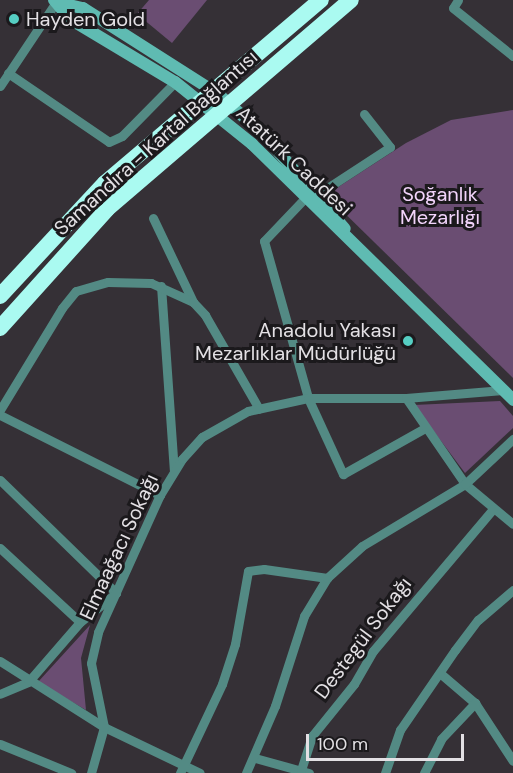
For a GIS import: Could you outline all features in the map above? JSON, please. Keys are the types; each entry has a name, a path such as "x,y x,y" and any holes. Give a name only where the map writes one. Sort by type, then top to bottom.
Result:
{"highway":[{"name":"Samandıra - Kartal Bağlantısı","path":"0,296 105,183 321,0"},
{"name":"Samandıra - Kartal Bağlantısı","path":"0,328 107,209 190,135 351,0"}],"street":[{"path":"0,86 55,1"},
{"name":"Atatürk Caddesi","path":"55,1 70,19 175,82 252,144 304,199 354,243 513,400"},
{"name":"Atatürk Caddesi","path":"55,1 83,8 218,94 263,134 318,194 354,243"},
{"path":"455,4 513,56"},
{"path":"8,73 109,142 122,135 175,82"},
{"path":"318,194 390,147 364,114"},
{"path":"304,199 264,241 308,398 343,474 425,428"},
{"path":"153,218 193,302 205,315 259,409"},
{"path":"160,495 0,413 44,332 76,291 108,282 161,286 193,302"},
{"path":"161,286 174,471"},
{"name":"Elmaağacı Sokağı","path":"92,773 104,727 91,663 98,632 160,495 174,471 202,437 259,409 308,398 406,398 504,390"},
{"path":"406,398 465,484 513,524"},
{"path":"246,773 255,759 304,616 327,578 362,546 465,484 513,439"},
{"path":"0,480 116,593 80,622 28,682 0,694"},
{"name":"Destegül Sokağı","path":"305,772 312,736 354,684 373,651 493,509"},
{"path":"0,548 80,622"},
{"path":"182,770 229,664 248,571 264,569 327,578"},
{"path":"386,773 400,730 478,620 513,590"},
{"path":"0,661 28,682 104,727 182,770 200,773"},
{"path":"441,674 475,703 513,761"},
{"path":"424,773 441,739 475,703"},
{"path":"0,744 71,773"},
{"path":"255,759 305,772"}],"green space":[{"path":"149,0 207,0 172,43 137,14"},
{"name":"Soğanlık Mezarlığı","path":"513,110 513,378 326,195 406,143 451,120"},
{"path":"500,401 513,416 513,428 465,473 414,405"},
{"path":"90,625 81,658 86,710 38,682"}],"place":[{"name":"Hayden Gold","path":"14,19"},
{"name":"Anadolu Yakası Mezarlıklar Müdürlüğü","path":"408,341"}]}
